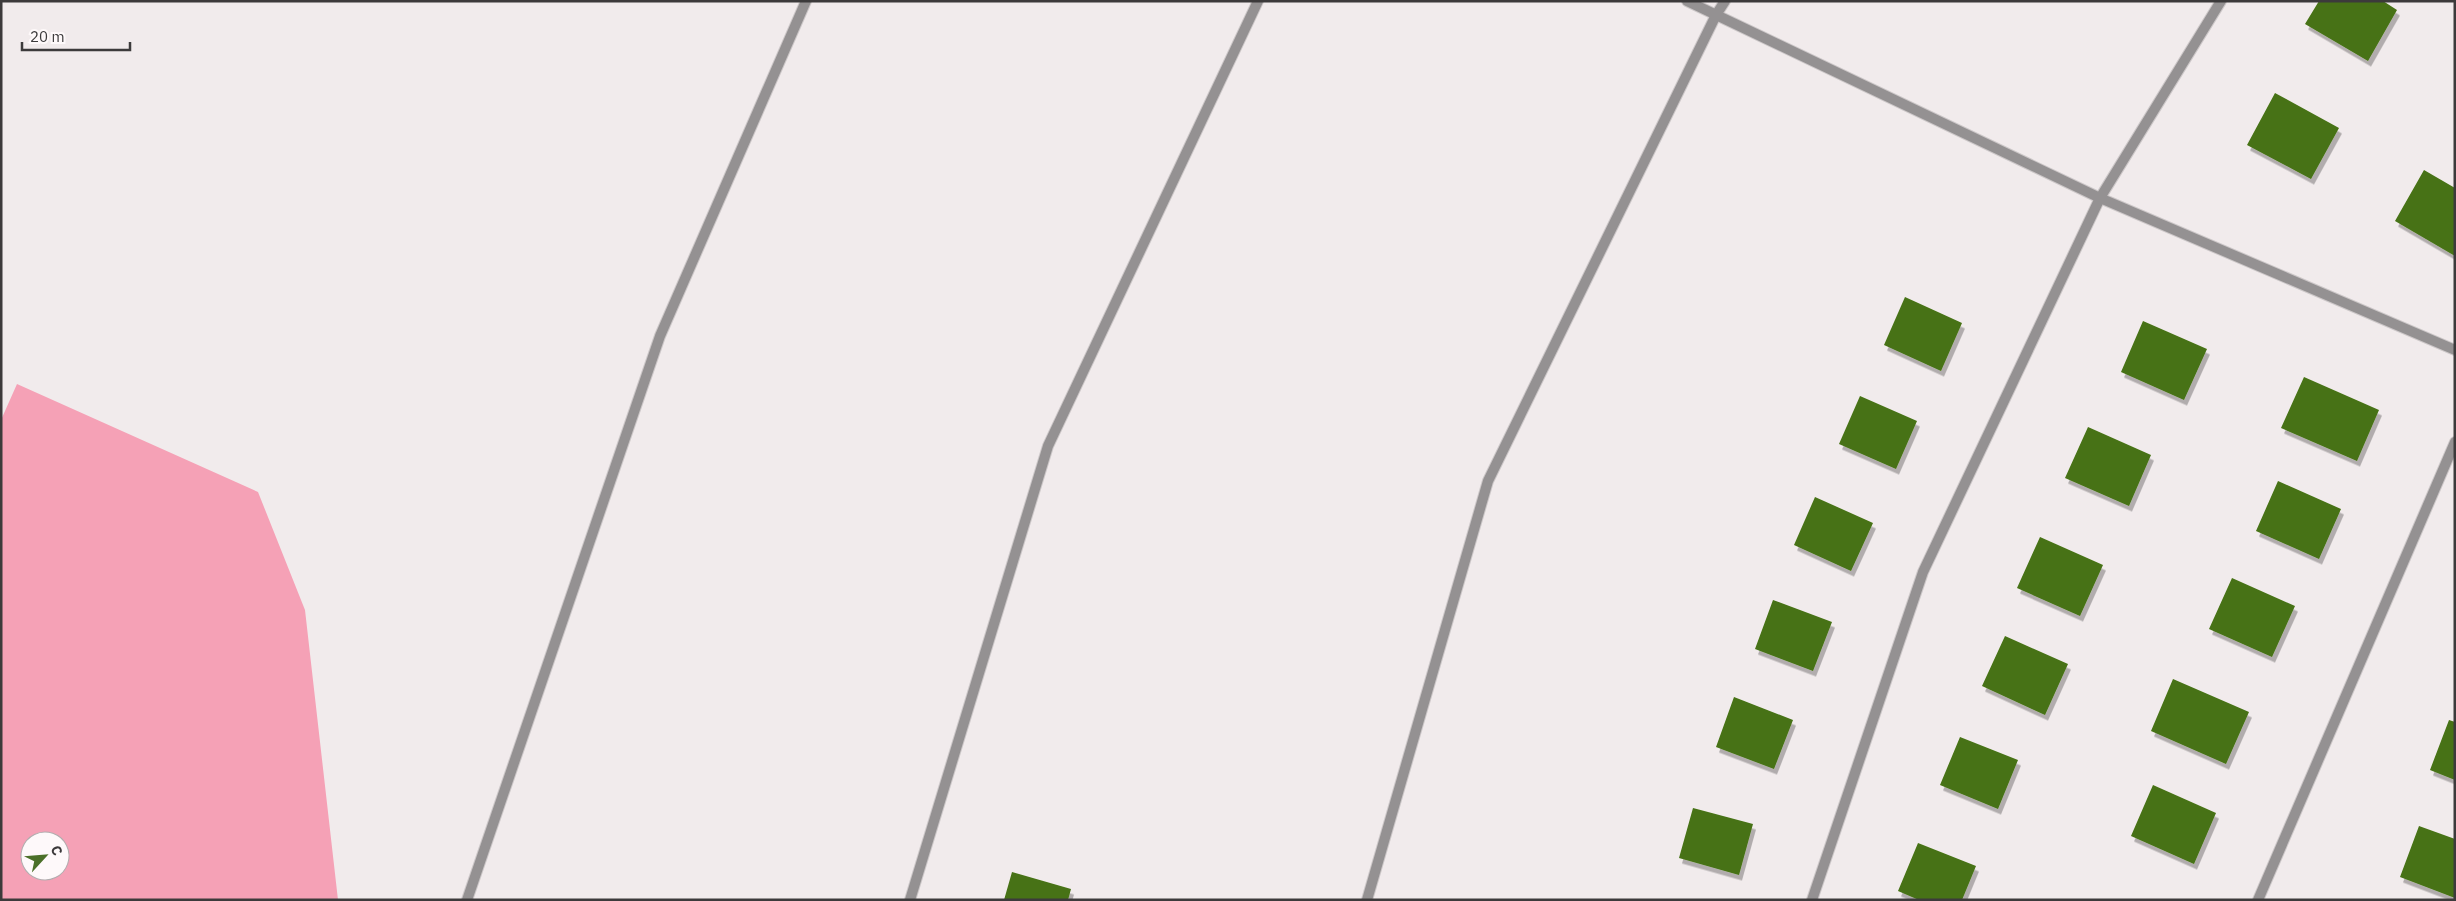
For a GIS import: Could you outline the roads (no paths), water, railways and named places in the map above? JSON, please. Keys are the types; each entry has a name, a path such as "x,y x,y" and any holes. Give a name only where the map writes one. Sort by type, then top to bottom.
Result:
{"street":[{"path":"467,900 660,336 806,1"},
{"path":"910,900 1048,446 1258,1"},
{"path":"1686,1 2100,198 2455,350"},
{"path":"1367,900 1488,481 1716,15 1725,1"},
{"path":"1812,900 1923,572 2100,198 2221,1"},
{"path":"2258,900 2455,442"}]}
